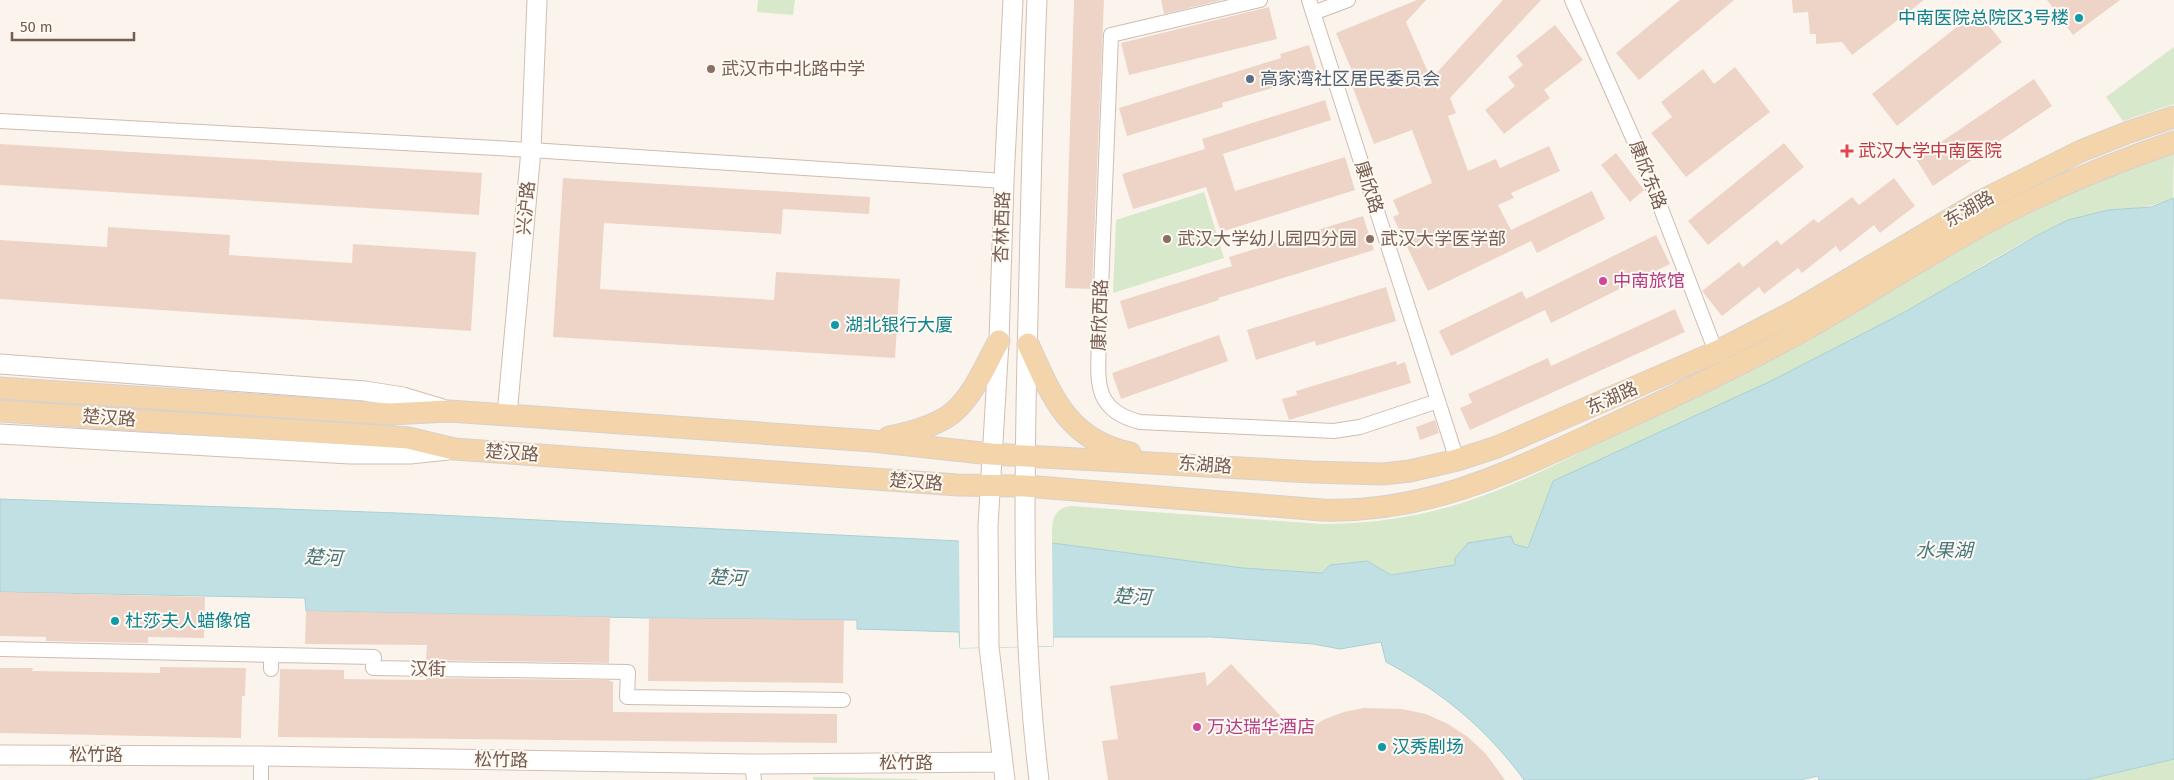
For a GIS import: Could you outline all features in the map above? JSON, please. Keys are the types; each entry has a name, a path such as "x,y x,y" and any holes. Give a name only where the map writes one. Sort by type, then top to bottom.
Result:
{"main road":[{"name":"兴沪路","path":"507,415 531,150 537,0"},
{"name":"杏林西路","path":"991,454 999,341 1004,181 1013,0"},
{"name":"杏林西路","path":"1025,456 1036,0"},
{"name":"东湖路","path":"1025,456 1312,472 1383,474 1410,471 1457,460 1536,432 1716,352 1797,310 1981,200 2081,151 2174,117"},
{"name":"东湖路","path":"1025,486 1346,510 1394,507 1456,492 1534,461 1732,368 1813,325 1982,225 2016,208 2120,161 2174,142"},
{"path":"872,441 917,431 949,416 972,390 999,341"},
{"path":"1028,344 1046,384 1060,408 1088,437 1099,444 1127,453 1177,463"},
{"path":"0,364 365,391 403,397 449,411"},
{"name":"楚汉路","path":"0,388 390,414 449,411 872,441 1025,456"},
{"name":"楚汉路","path":"0,411 408,438 454,449 958,485 1025,486"},
{"path":"0,434 350,454 410,454 454,449"},
{"path":"991,454 988,526 989,647 1003,771"},
{"path":"1025,456 1024,526 1027,647 1038,780"},
{"name":"松竹路","path":"0,755 261,756 753,772 1003,771"}],"street":[{"name":"康欣西路","path":"1260,0 1111,35 1098,369 1101,395 1113,411 1128,419 1140,422 1334,432 1360,427 1438,401"},
{"path":"1311,7 1348,0"},
{"name":"康欣东路","path":"1572,0 1640,154 1716,352"},
{"name":"康欣路","path":"1311,7 1457,460"},
{"path":"0,122 531,150 1004,181"},
{"name":"汉街","path":"0,649 271,662 374,657 374,668 628,672 627,697 843,700"},
{"path":"261,756 261,780"}],"green space":[{"path":"758,0 795,0 793,15 757,12"},
{"path":"2174,47 2174,104 2123,121 2106,97"},
{"path":"2174,150 2173,198 2147,206 2095,213 2068,221 2025,241 1903,313 1817,358 1730,401 1553,481 1528,549 1514,544 1455,565 1391,575 1367,561 1331,565 1322,573 1243,568 1052,543 1052,525 1056,515 1063,508 1070,506 1335,524 1405,517 1483,496 1531,476 1743,373 2014,219 2119,170"},
{"path":"1204,192 1224,258 1113,293 1116,220"},
{"path":"2174,759 2174,780 2086,780"},
{"path":"813,777 918,779 918,780 814,780"}],"water":[{"name":"水果湖","path":"2174,198 2174,759 2086,780 1819,780 1818,776 1800,780 1524,780 1495,744 1462,713 1426,686 1386,662 1381,642 1340,649 1313,644 1212,637 1053,637 1053,646 960,648 959,632 857,629 857,620 306,611 305,598 0,592 0,499 398,513 959,541 1052,543 1243,568 1322,573 1330,565 1367,561 1391,575 1455,565 1455,558 1468,543 1511,536 1514,544 1528,548 1553,481 1771,381 1903,313 2036,236 2068,220 2108,210 2151,207"}],"pier":[{"path":"959,539 1052,541 1053,646 960,648"}],"building":[{"path":"1074,0 1104,0 1092,289 1065,288"},
{"path":"1161,0 1222,0 1164,14"},
{"path":"1417,0 1426,0 1406,22 1431,79 1503,0 1541,0 1450,98 1456,113 1448,116 1468,171 1496,159 1500,168 1549,146 1560,171 1511,193 1514,198 1498,205 1511,230 1592,191 1605,219 1537,253 1531,241 1428,291 1393,217 1399,214 1393,200 1432,183 1412,130 1374,144 1350,80 1355,78 1336,33"},
{"path":"1680,0 1734,0 1639,80 1616,53"},
{"path":"1792,0 1924,0 1852,55 1842,42 1816,44 1816,34 1810,34 1808,12 1793,13"},
{"name":"中南医院总院区3号楼","path":"2047,0 2120,0 2073,35"},
{"path":"1269,7 1277,39 1129,75 1121,43"},
{"path":"1977,11 2002,42 1897,126 1872,94"},
{"path":"1555,25 1583,60 1544,90 1550,98 1504,134 1485,110 1515,86 1508,77 1523,65 1516,56"},
{"path":"1309,45 1318,74 1222,103 1223,107 1127,136 1119,108 1281,58 1280,54"},
{"path":"1735,67 1770,112 1686,177 1651,133 1672,117 1661,102 1703,69 1714,84"},
{"path":"2034,79 2052,106 1933,186 1916,159"},
{"path":"1325,100 1331,120 1223,154 1235,191 1345,157 1355,190 1221,232 1206,187 1133,209 1122,174 1205,149 1202,139"},
{"path":"1784,143 1804,167 1708,245 1688,221"},
{"path":"0,144 482,173 479,215 0,185"},
{"path":"1616,153 1644,190 1630,202 1601,165"},
{"path":"563,178 870,197 869,214 783,209 781,234 604,223 600,289 774,300 776,272 900,279 895,358 553,337"},
{"path":"1894,178 1915,206 1880,233 1874,225 1840,252 1836,246 1802,273 1798,268 1764,294 1759,287 1722,316 1702,291 1739,262 1743,267 1777,240 1781,245 1814,219 1818,223 1852,197 1859,205"},
{"path":"1363,216 1374,250 1218,298 1219,300 1128,329 1120,301 1232,266 1229,257"},
{"path":"108,227 230,235 229,255 352,263 353,244 476,252 471,331 0,299 0,240 107,247"},
{"path":"1656,235 1670,264 1551,323 1545,310 1451,356 1439,331 1522,291 1526,299"},
{"path":"1386,287 1396,321 1316,346 1315,341 1256,360 1247,330"},
{"path":"1675,309 1685,332 1470,430 1460,408 1472,403 1468,394 1548,358 1551,366"},
{"path":"1219,335 1228,361 1121,399 1112,373"},
{"path":"1396,361 1397,365 1405,362 1411,383 1289,420 1282,399 1297,395 1296,391"},
{"path":"1435,420 1439,433 1420,440 1416,427"},
{"path":"0,592 205,597 204,638 148,637 148,643 46,641 46,637 0,636"},
{"path":"306,611 610,617 609,663 426,660 427,645 305,644"},
{"path":"649,618 844,620 843,683 648,681"},
{"path":"1231,664 1299,735 1325,719 1363,708 1402,709 1426,714 1448,724 1468,737 1486,754 1505,780 1108,780 1102,741 1118,739 1110,686 1205,672 1207,686"},
{"path":"160,667 246,668 245,696 242,696 241,738 0,733 0,668 33,668 32,671 160,673"},
{"path":"280,669 344,670 344,679 608,680 613,682 613,712 837,714 837,743 278,737"}],"place":[{"name":"中南医院总院区3号楼","path":"2079,18"},
{"name":"武汉市中北路中学","path":"711,69"},
{"name":"高家湾社区居民委员会","path":"1250,79"},
{"name":"武汉大学中南医院","path":"1847,151"},
{"name":"武汉大学幼儿园四分园","path":"1167,239"},
{"name":"武汉大学医学部","path":"1370,239"},
{"name":"中南旅馆","path":"1603,281"},
{"name":"湖北银行大厦","path":"835,325"},
{"name":"杜莎夫人蜡像馆","path":"115,621"},
{"name":"万达瑞华酒店","path":"1197,727"},
{"name":"汉秀剧场","path":"1382,747"}],"water label":[{"name":"楚河","path":"323,557"},
{"name":"楚河","path":"727,577"},
{"name":"楚河","path":"1132,596"}]}
